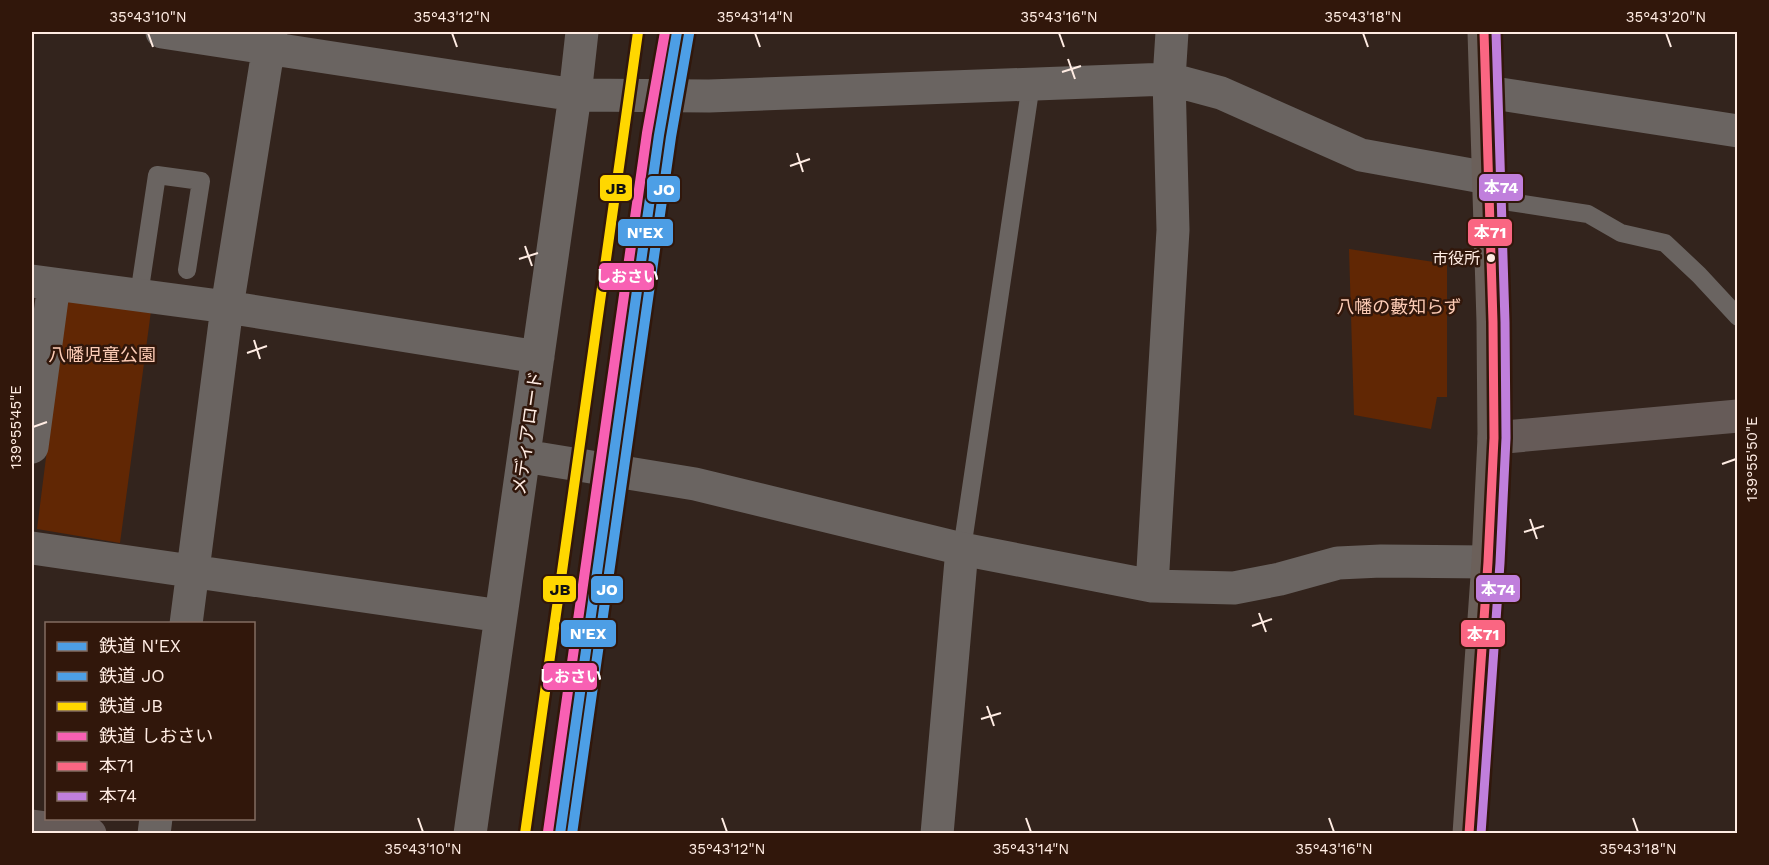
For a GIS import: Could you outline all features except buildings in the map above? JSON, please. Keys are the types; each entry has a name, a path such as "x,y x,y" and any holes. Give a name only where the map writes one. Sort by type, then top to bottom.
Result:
{"highway":[{"path":"1469,834 1488,562 1494,438 1484,32"}],"street":[{"path":"162,32 270,39 575,95 709,96 1169,79 1221,93 1361,155 1489,188"},
{"name":"メディアロード","path":"470,834 582,32"},
{"path":"1152,586 1173,230 1169,79 1172,32"},
{"path":"186,622 227,307 270,39"},
{"path":"1487,92 1737,131"},
{"path":"32,447 43,283 227,307 538,357"},
{"path":"1494,438 1737,414"},
{"path":"524,456 695,484 962,549 1152,586 1234,588 1280,579 1338,563 1488,562"},
{"path":"32,548 501,616"},
{"path":"937,834 962,549"},
{"path":"32,826 90,834"}],"lane":[{"path":"962,549 1031,84"},
{"path":"139,296 157,174 201,181 187,270"},
{"path":"1489,188 1588,214 1620,233 1665,243 1699,275 1737,317"}],"green space":[{"name":"八幡の藪知らず","path":"1349,249 1447,264 1447,397 1437,397 1431,429 1354,415"},
{"name":"八幡児童公園","path":"66,299 151,311 120,543 37,529"}],"rail line":[{"name":"JB","path":"525,834 638,32"},
{"name":"しおさい","path":"548,832 647,133 665,32"},
{"name":"N'EX","path":"560,834 659,135 677,32"},
{"name":"JO","path":"572,834 671,137 689,34"}],"transit line":[{"name":"本71","path":"1469,834 1488,562 1494,438 1493,322 1484,32"},
{"name":"本74","path":"1481,834 1500,563 1506,438 1505,322 1496,32"}],"place":[{"name":"市役所","path":"1491,258"}]}
